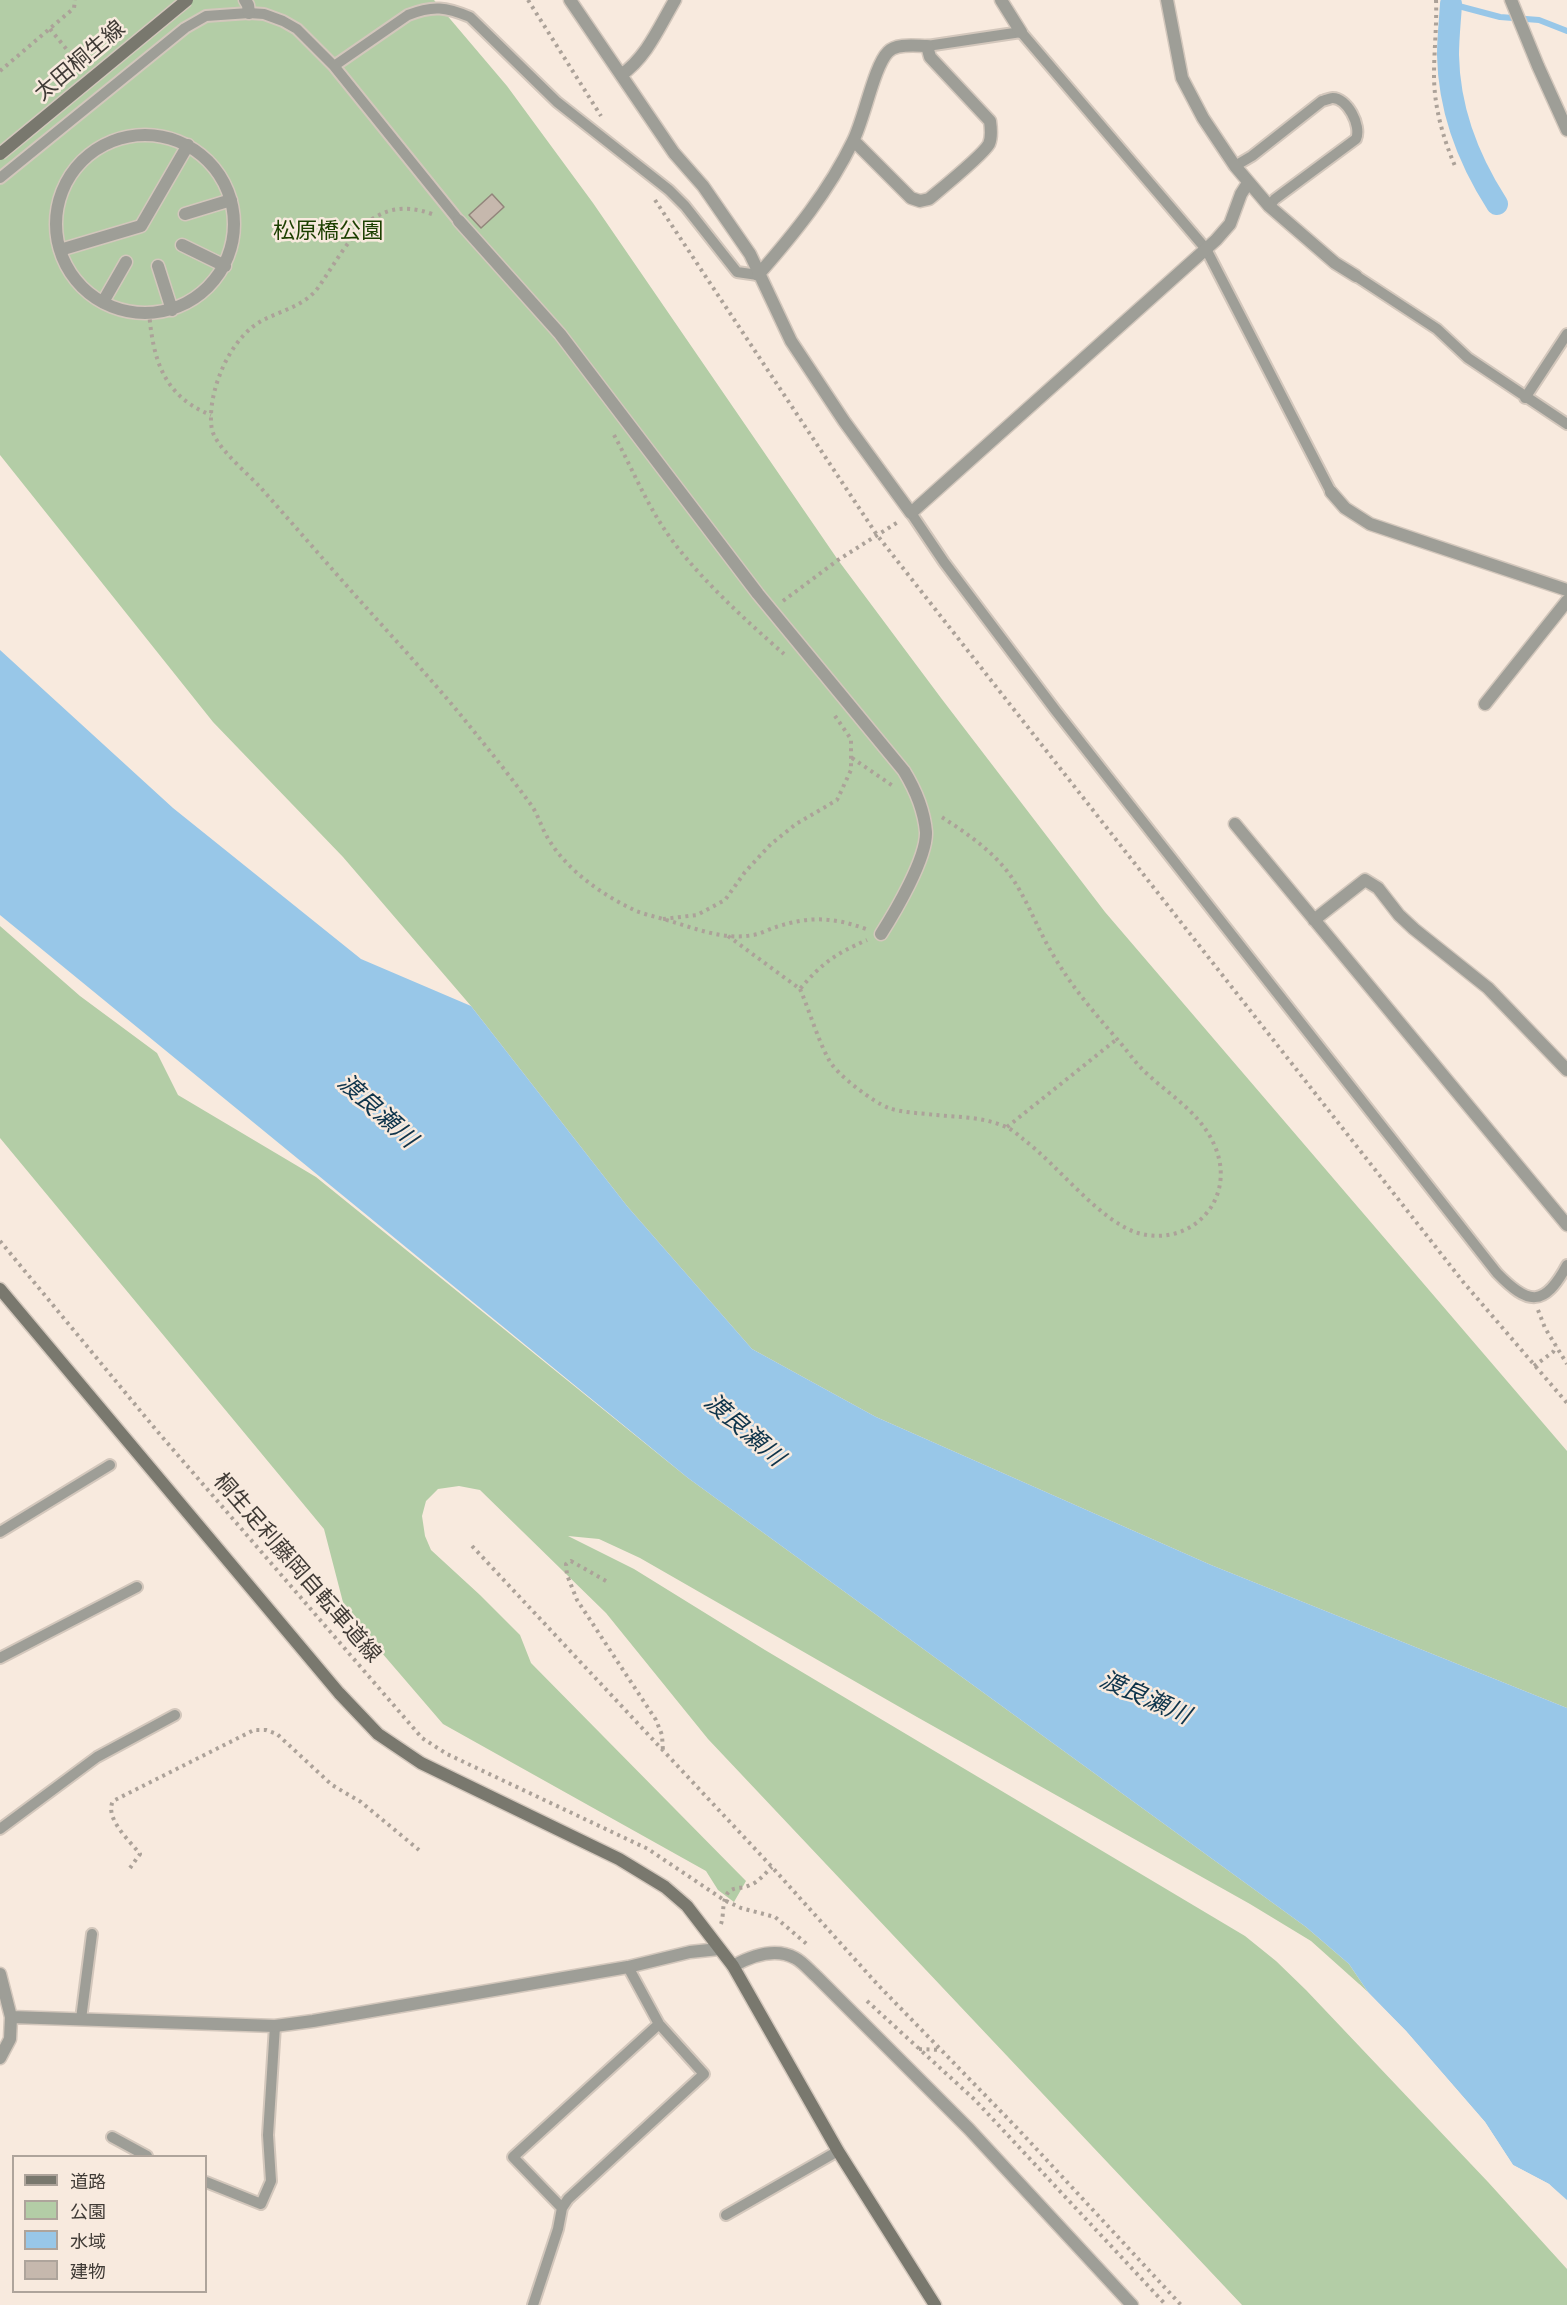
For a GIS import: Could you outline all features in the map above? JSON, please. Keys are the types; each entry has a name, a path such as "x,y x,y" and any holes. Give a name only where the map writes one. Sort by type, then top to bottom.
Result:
{"street":[{"name":"太田桐生線","path":"0,154 187,0"},
{"path":"244,0 248,5 249,13"},
{"path":"570,0 674,153 704,186 750,254 791,341 844,422 911,513 1206,249 1230,224 1241,194 1248,183"},
{"path":"621,75 634,65 645,51 675,0"},
{"path":"1001,0 1021,32"},
{"path":"1167,0 1182,78 1203,118 1235,166 1269,206 1335,263 1356,276"},
{"path":"1511,0 1567,130"},
{"path":"758,275 822,196 854,141 881,64 888,51 898,46 927,46 930,57 990,121 992,131 988,145 929,199 920,201 911,198 854,141"},
{"path":"136,135 163,136 188,145 207,159 222,178 231,200 234,220 232,241 225,266 210,285 192,299 172,310 149,312 125,310 103,302 84,288 70,271 60,250 56,224 60,198 71,175 88,155 111,142 136,135"},
{"path":"60,250 141,226 188,145"},
{"path":"185,214 231,200"},
{"path":"459,221 560,334 772,610 904,771 920,803 926,834 916,869 900,904 881,934"},
{"path":"182,245 225,266"},
{"path":"103,302 126,262"},
{"path":"158,266 172,310"},
{"path":"1331,492 1345,508 1370,524 1567,590"},
{"path":"1485,704 1567,601"},
{"path":"1235,824 1567,1225"},
{"path":"1314,920 1365,880 1378,888 1399,915 1488,988 1567,1070"},
{"path":"0,1289 361,1719 378,1734 421,1763 619,1859 665,1887 687,1906 733,1966 838,2151 935,2305"},
{"path":"11,2018 275,2026 628,1967 690,1952 719,1948"},
{"path":"733,1966 748,1958 779,1953 794,1957 817,1977 969,2129 1132,2305"},
{"path":"0,1974 11,2018 10,2039 0,2058"}],"lane":[{"path":"334,66 408,15 422,9 452,9 470,17 557,102 669,189 737,272 758,275"},
{"path":"0,178 185,28 206,16 264,14 297,29 334,66 459,221"},
{"path":"927,46 1021,32 1206,249 1331,492"},
{"path":"1235,166 1252,156 1322,101 1331,98 1345,104 1358,125 1359,132 1356,139 1275,199 1269,206"},
{"path":"1356,276 1437,329 1468,358 1567,424"},
{"path":"1525,398 1567,334"},
{"path":"911,513 944,562 1077,738 1497,1273 1522,1296 1533,1299 1552,1287 1567,1265"},
{"path":"0,1532 110,1465"},
{"path":"0,1658 137,1587"},
{"path":"0,1829 97,1757 174,1715"},
{"path":"81,2019 92,1934"},
{"path":"533,2305 558,2229 562,2208 568,2199 704,2074 659,2024 628,1967"},
{"path":"562,2208 513,2157 659,2024"},
{"path":"207,2182 261,2204 271,2181 268,2135 275,2026"},
{"path":"112,2137 144,2155"},
{"path":"726,2215 838,2151"}],"path":[{"path":"0,71 74,8 75,0"},
{"path":"528,0 603,119"},
{"path":"1436,0 1436,101 1448,150 1455,166"},
{"path":"654,198 877,535 1464,1283 1567,1404"},
{"path":"441,220 420,210 402,209 386,212 372,219 352,237 338,255 318,289 292,309 260,322 246,333 233,348 221,373 211,415 216,440 261,488 466,722 532,805 547,838 562,859 602,892 640,913 728,936 755,935 802,920 824,918 847,922 881,934"},
{"path":"149,312 152,346 164,376 176,393 198,410 211,415"},
{"path":"609,425 661,524 720,593 789,659"},
{"path":"772,610 838,560 911,513"},
{"path":"663,919 697,915 725,900 745,872 771,844 796,824 837,800 847,784 851,770 851,739 828,705"},
{"path":"728,936 800,989 830,1063 854,1086 889,1108 977,1118 1007,1127 1042,1153 1114,1222 1139,1233 1164,1236 1183,1232 1203,1219 1216,1200 1220,1162 1216,1149 1202,1123 1184,1104 1143,1070 1080,998 1051,952 1031,910 1010,874 974,837 851,758"},
{"path":"800,989 815,971 837,953 881,934"},
{"path":"1007,1127 1117,1039"},
{"name":"桐生足利藤岡自転車道線","path":"0,1241 157,1431 422,1738 447,1754 630,1840"},
{"path":"1533,1299 1545,1328 1567,1364"},
{"path":"1534,1366 1553,1352 1557,1346"},
{"path":"472,1546 772,1867 878,1985 1011,2121 1181,2305"},
{"path":"606,1581 571,1561 566,1564 578,1600 656,1720 662,1735 663,1751"},
{"path":"130,1868 140,1854 112,1817 110,1807 113,1801 254,1730 266,1730 277,1734 332,1785 361,1802 420,1850"},
{"path":"719,1928 724,1916 724,1900 728,1892 734,1888 754,1884 772,1867"},
{"path":"919,2049 942,2050"}],"green space":[{"name":"松原橋公園","path":"0,0 434,0 507,86 593,203 838,560 1105,912 1567,1451 1567,1708 1211,1565 876,1417 752,1349 627,1206 471,1006 343,857 213,722 0,455"},
{"path":"0,926 80,996 157,1053 178,1095 316,1177 688,1478 1306,1927 1349,1964 1368,1992 1311,1941 1250,1904 640,1558 599,1539 568,1536 634,1569 765,1650 1245,1936 1276,1961 1306,1990 1567,2269 1567,2305 1242,2305 708,1739 606,1613 480,1490 459,1486 438,1489 426,1501 422,1516 425,1536 431,1550 520,1635 531,1663 746,1881 734,1902 718,1890 706,1871 443,1724 345,1610 324,1529 0,1138"}],"water":[{"name":"渡良瀬川","path":"0,650 173,808 361,959 471,1006 627,1206 752,1349 876,1417 1211,1565 1567,1708 1567,2200 1549,2184 1513,2165 1485,2122 1406,2031 1368,1992 1349,1964 1306,1927 688,1478 0,915"}],"pier":[{"path":"1359,1984 1406,2031 1485,2122 1513,2165 1549,2184 1567,2203 1547,2186 1511,2167 1482,2123 1404,2033 1365,1994"}],"building":[{"path":"492,194 504,207 481,228 469,215"}],"waterway":[{"path":"1450,0 1451,4 1500,17 1539,20 1567,31"},
{"path":"1451,4 1448,55 1456,114 1469,152 1497,204"}]}
